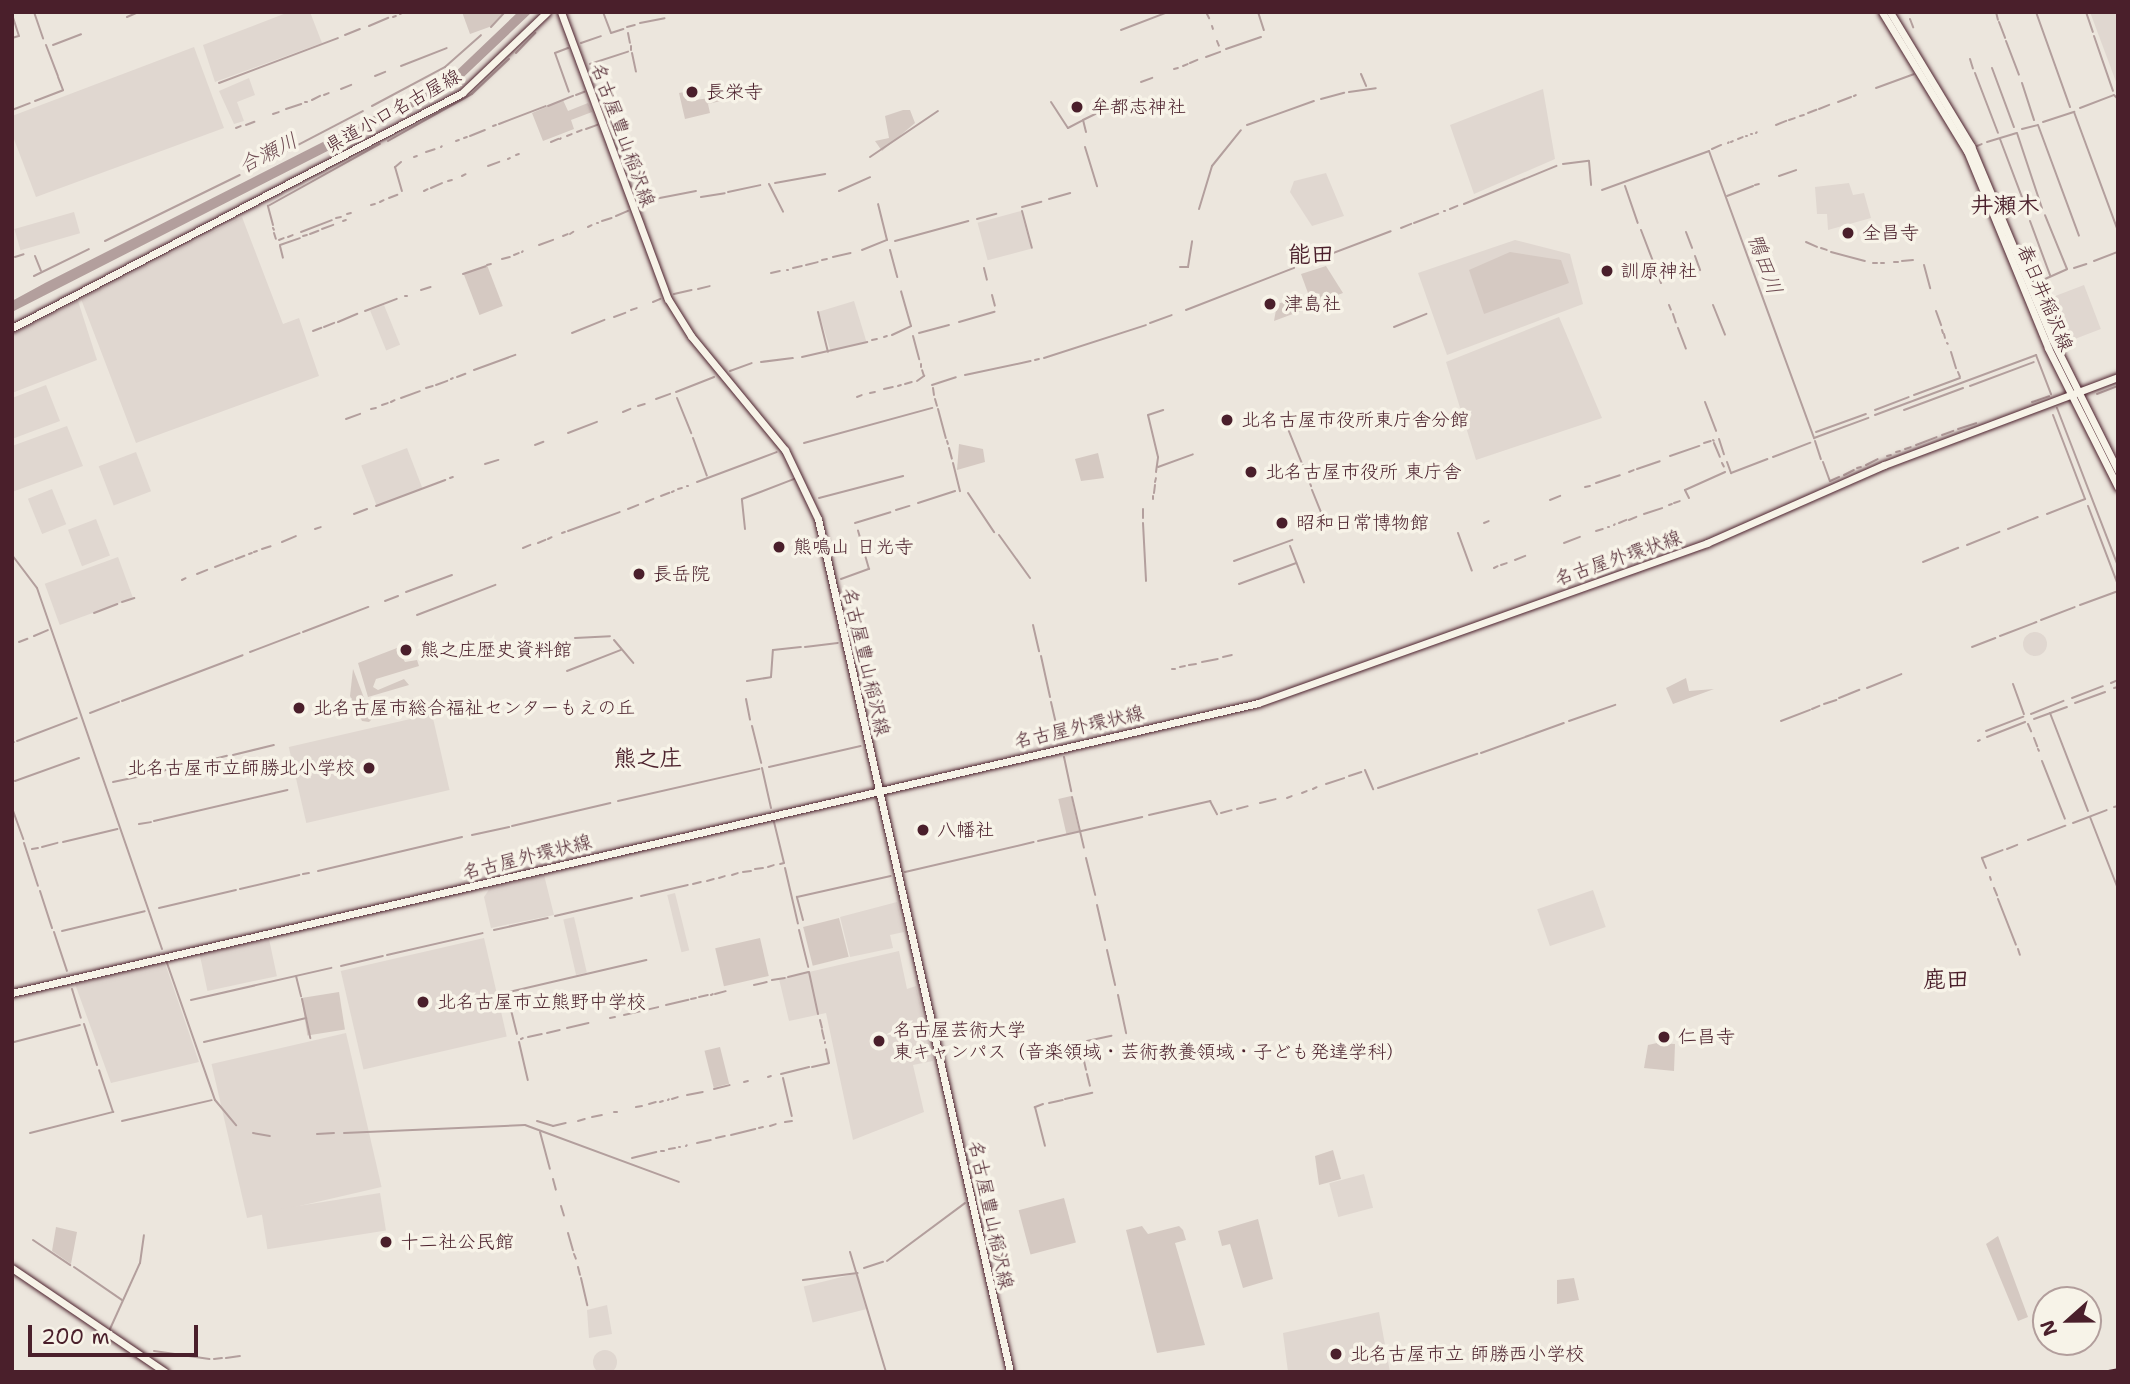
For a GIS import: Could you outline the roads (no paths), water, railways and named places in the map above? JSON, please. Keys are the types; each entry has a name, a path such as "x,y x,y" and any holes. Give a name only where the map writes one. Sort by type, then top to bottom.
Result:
{"main road":[{"name":"県道小口名古屋線","path":"12,328 462,93 547,12"},
{"name":"名古屋豊山稲沢線","path":"561,12 668,299 691,336 771,430 810,496 1010,1372"},
{"name":"春日井稲沢線","path":"1882,12 1967,150 2074,394 2118,487"},
{"name":"春日井稲沢線","path":"1890,12 1971,146 2074,394 2118,471"},
{"name":"名古屋外環状線","path":"12,993 1258,703 1707,543 1884,465 2118,377"},
{"path":"12,1268 165,1372"}],"waterway":[{"path":"34,12 43,38"},
{"path":"127,17 139,12"},
{"path":"491,27 505,12"},
{"path":"603,12 611,33 623,29"},
{"path":"1121,30 1168,12"},
{"path":"1206,12 1209,18"},
{"path":"1258,12 1264,30"},
{"path":"1996,12 1998,20"},
{"path":"2036,12 2070,107"},
{"path":"2086,12 2093,32"},
{"path":"12,38 19,36 13,17"},
{"path":"369,26 388,18"},
{"path":"640,23 665,18"},
{"path":"1910,19 1913,27"},
{"path":"1999,22 2005,38"},
{"path":"627,27 635,25"},
{"path":"345,35 360,29"},
{"path":"516,53 535,33"},
{"path":"628,33 630,43"},
{"path":"53,45 81,34"},
{"path":"372,106 445,67 481,35"},
{"path":"581,43 601,36"},
{"path":"2094,36 2113,91"},
{"path":"1226,49 1261,37"},
{"path":"219,83 338,38"},
{"path":"1217,41 1219,46"},
{"path":"2006,41 2019,75"},
{"path":"46,45 58,76"},
{"path":"401,66 447,48"},
{"path":"568,48 555,53 569,92"},
{"path":"590,64 628,52"},
{"path":"1206,57 1220,52"},
{"path":"632,53 636,72"},
{"path":"388,141 472,94 509,59"},
{"path":"1970,59 1973,69"},
{"path":"1190,63 1197,60"},
{"path":"1183,66 1188,64"},
{"path":"1174,69 1178,68"},
{"path":"1992,68 2014,127"},
{"path":"375,76 385,72"},
{"path":"1975,73 1998,133"},
{"path":"1361,74 1366,86"},
{"path":"1876,88 1914,74"},
{"path":"35,101 63,90 58,77"},
{"path":"1141,82 1152,78"},
{"path":"2022,83 2034,120"},
{"path":"341,89 351,85"},
{"path":"1349,92 1376,88"},
{"path":"576,95 584,92"},
{"path":"324,95 329,93"},
{"path":"1321,99 1344,93"},
{"path":"2080,108 2114,95 2118,99"},
{"path":"312,100 320,96"},
{"path":"548,106 573,96"},
{"path":"1086,132 1083,120 1130,97"},
{"path":"1838,102 1851,97"},
{"path":"1247,125 1314,101"},
{"path":"1051,102 1068,128 1083,120"},
{"path":"12,110 30,103"},
{"path":"286,109 301,104"},
{"path":"1819,109 1829,105"},
{"path":"499,124 546,106"},
{"path":"1808,113 1816,110"},
{"name":"合瀬川","path":"252,169 363,111"},
{"path":"870,157 938,111"},
{"path":"273,114 279,112"},
{"path":"2043,122 2074,112 2118,231"},
{"path":"1800,116 1804,115"},
{"path":"1789,120 1795,118"},
{"path":"1776,125 1786,121"},
{"path":"246,125 254,122"},
{"path":"586,129 597,125"},
{"path":"2022,129 2038,125 2079,236"},
{"path":"236,128 241,126"},
{"path":"470,136 485,130"},
{"path":"577,132 582,130"},
{"path":"1199,209 1212,166 1241,130"},
{"path":"1987,142 2017,133 2042,208"},
{"path":"567,136 572,134"},
{"path":"1738,139 1743,137"},
{"path":"551,142 558,139"},
{"path":"2000,139 2028,213"},
{"path":"273,225 268,206 380,144"},
{"path":"1977,146 1982,144"},
{"path":"1712,149 1721,145"},
{"path":"1085,147 1097,186"},
{"path":"426,152 435,149"},
{"name":"鴨田川","path":"1602,190 1709,151 1814,438 1868,418"},
{"path":"1563,164 1589,161 1591,185"},
{"path":"401,162 395,167 402,191"},
{"path":"488,166 499,162"},
{"path":"1464,204 1556,166"},
{"path":"1779,176 1796,170"},
{"path":"462,176 466,174"},
{"path":"775,183 825,174"},
{"name":"合瀬川","path":"105,241 240,175"},
{"path":"839,191 870,177"},
{"path":"448,181 452,180"},
{"path":"431,188 442,183"},
{"path":"769,184 783,212"},
{"path":"1755,185 1759,184"},
{"path":"728,192 760,185"},
{"path":"1625,186 1638,223"},
{"path":"1727,196 1753,186"},
{"path":"424,191 428,189"},
{"path":"639,202 696,191"},
{"path":"701,197 725,193"},
{"path":"1049,199 1070,193"},
{"path":"389,198 397,195"},
{"path":"380,202 384,200"},
{"path":"1022,207 1041,202"},
{"path":"371,205 375,204"},
{"path":"862,250 887,240 878,204"},
{"path":"1450,209 1457,206"},
{"path":"616,216 628,211"},
{"path":"1022,211 1032,248"},
{"path":"347,214 351,213"},
{"path":"977,219 996,214"},
{"path":"1414,223 1438,214"},
{"path":"2045,215 2067,269 2045,279"},
{"path":"336,218 341,217"},
{"path":"602,221 612,218"},
{"path":"301,232 332,220"},
{"path":"895,241 968,221"},
{"path":"2030,221 2050,275"},
{"path":"1401,228 1411,224"},
{"path":"322,229 333,225"},
{"path":"588,227 592,225"},
{"path":"1641,230 1653,262"},
{"path":"310,234 318,231"},
{"path":"1299,266 1391,231"},
{"path":"1686,232 1692,248"},
{"path":"274,233 276,239"},
{"path":"563,236 568,234"},
{"path":"288,237 293,235"},
{"path":"303,236 307,235"},
{"path":"279,240 284,238"},
{"path":"280,245 300,238"},
{"path":"539,245 553,240"},
{"path":"1180,267 1188,267 1192,241"},
{"path":"1806,242 1817,247"},
{"path":"280,246 283,258"},
{"path":"1821,248 1827,250"},
{"path":"34,276 89,249"},
{"path":"890,250 897,277"},
{"path":"1831,252 1865,261"},
{"path":"2094,261 2118,252"},
{"path":"514,255 519,253"},
{"path":"833,257 851,253"},
{"path":"15,257 24,254"},
{"path":"35,256 41,271"},
{"path":"1695,256 1700,270"},
{"path":"502,259 510,257"},
{"path":"822,260 827,259"},
{"path":"1902,261 1913,260"},
{"path":"806,265 818,262"},
{"path":"487,265 491,264"},
{"path":"2074,268 2086,264"},
{"path":"1924,265 1930,288"},
{"path":"463,274 486,266"},
{"path":"793,268 802,266"},
{"path":"984,268 987,280"},
{"path":"1186,310 1294,268"},
{"path":"1656,270 1661,283"},
{"path":"771,273 780,271"},
{"path":"2034,283 2039,281"},
{"path":"698,289 710,286"},
{"path":"421,290 431,287"},
{"path":"674,294 692,290"},
{"path":"892,335 911,326 901,291"},
{"path":"992,295 995,306"},
{"path":"365,311 397,299"},
{"path":"653,302 660,299"},
{"path":"1669,305 1671,310"},
{"path":"1713,305 1725,335"},
{"path":"631,310 637,308"},
{"path":"1936,311 1941,325"},
{"path":"818,312 828,352"},
{"path":"959,322 995,312"},
{"path":"614,317 625,313"},
{"path":"338,322 357,314"},
{"path":"1394,327 1427,314"},
{"path":"1673,314 1676,323"},
{"path":"1150,323 1172,315"},
{"path":"572,333 605,320"},
{"path":"324,327 334,323"},
{"path":"919,333 949,325"},
{"path":"1044,358 1146,325"},
{"path":"313,331 321,328"},
{"path":"1678,328 1686,349"},
{"path":"1944,334 1945,338"},
{"path":"913,336 919,359"},
{"path":"872,340 877,339"},
{"path":"802,357 867,342"},
{"path":"1951,352 1956,368"},
{"path":"474,370 515,355"},
{"name":"鴨田川","path":"1875,415 2036,355 2051,394"},
{"path":"761,362 793,358"},
{"path":"1035,360 1039,359"},
{"path":"965,375 1031,361"},
{"path":"1970,386 2034,362"},
{"path":"730,371 752,363"},
{"path":"917,381 924,376 922,370"},
{"path":"1958,372 1960,377"},
{"path":"457,377 465,374"},
{"path":"676,392 714,377"},
{"path":"932,385 956,377"},
{"path":"1914,395 1960,378"},
{"path":"436,385 447,381"},
{"path":"905,384 912,382"},
{"path":"426,388 433,386"},
{"path":"2097,394 2118,386"},
{"path":"884,389 893,387"},
{"path":"933,388 934,395"},
{"path":"1904,410 1963,388"},
{"path":"401,398 420,391"},
{"path":"870,393 875,392"},
{"path":"656,399 670,394"},
{"path":"857,397 862,395"},
{"path":"2032,402 2049,396"},
{"path":"1875,410 1909,397"},
{"path":"677,398 691,433"},
{"path":"935,399 937,406"},
{"path":"391,402 395,400"},
{"path":"1705,402 1716,431"},
{"path":"382,405 388,403"},
{"path":"638,406 645,404"},
{"path":"371,409 376,408"},
{"path":"804,443 932,408"},
{"name":"鴨田川","path":"2057,408 2118,566"},
{"path":"623,412 630,409"},
{"path":"938,409 946,438"},
{"path":"1156,472 1158,457 1148,415 1163,410"},
{"path":"346,419 360,414"},
{"path":"1816,432 1866,414"},
{"path":"2053,415 2085,499"},
{"path":"568,433 597,422"},
{"path":"1958,429 1976,423"},
{"path":"1286,424 1311,486"},
{"path":"1942,435 1953,431"},
{"path":"1916,445 1937,437"},
{"path":"693,438 707,476"},
{"path":"1719,439 1724,454"},
{"path":"1704,443 1711,441"},
{"path":"1815,441 1821,459"},
{"path":"535,445 543,442"},
{"path":"1714,443 1720,457"},
{"path":"1773,457 1810,443"},
{"path":"1670,456 1699,446"},
{"path":"1905,449 1911,447"},
{"path":"949,448 952,459"},
{"path":"1896,452 1900,451"},
{"path":"697,482 777,452"},
{"path":"1158,467 1193,454"},
{"path":"1887,456 1891,455"},
{"path":"1727,462 1731,473 1767,459"},
{"path":"1866,465 1878,459"},
{"path":"485,464 498,460"},
{"path":"1637,469 1660,461"},
{"path":"1823,462 1830,481 1839,477"},
{"path":"953,463 960,491"},
{"path":"1722,463 1724,467"},
{"path":"1857,468 1861,467"},
{"path":"1629,472 1634,470"},
{"path":"1844,475 1854,470"},
{"path":"1689,498 1685,490 1725,472"},
{"path":"1596,483 1620,475"},
{"path":"819,498 903,476"},
{"path":"1155,482 1156,478"},
{"path":"745,529 742,499 794,479"},
{"path":"376,506 445,480"},
{"path":"1154,493 1155,485"},
{"path":"1585,487 1590,486"},
{"path":"678,489 682,488"},
{"path":"1312,490 1326,525"},
{"path":"918,503 955,491"},
{"path":"661,496 669,493"},
{"path":"968,493 994,532"},
{"path":"1550,500 1560,496"},
{"path":"646,502 653,499"},
{"path":"2047,514 2085,499"},
{"path":"1674,503 1680,501"},
{"path":"628,509 638,505"},
{"path":"896,510 909,506"},
{"path":"2088,506 2118,585"},
{"path":"1644,514 1662,508"},
{"path":"354,514 367,509"},
{"path":"1143,509 1143,518"},
{"path":"568,531 620,512"},
{"path":"855,523 890,512"},
{"path":"1629,520 1636,517"},
{"path":"2008,529 2038,517"},
{"path":"1619,523 1626,520"},
{"path":"1484,523 1489,521"},
{"path":"1143,523 1146,581"},
{"path":"315,529 321,527"},
{"path":"1596,531 1603,529"},
{"path":"841,579 869,569 858,531"},
{"path":"1967,545 1999,532"},
{"path":"1458,533 1472,571"},
{"path":"999,535 1030,578"},
{"path":"282,542 296,536"},
{"path":"548,539 552,537"},
{"path":"1564,543 1580,537"},
{"path":"538,543 545,540"},
{"path":"1234,561 1292,540"},
{"path":"523,548 530,545"},
{"path":"262,549 271,546"},
{"path":"1290,546 1304,582"},
{"path":"1923,562 1958,548"},
{"path":"12,555 37,588 162,949"},
{"path":"236,559 244,556"},
{"path":"1515,560 1525,556"},
{"path":"215,567 233,560"},
{"path":"1239,584 1296,563"},
{"path":"1501,565 1507,563"},
{"path":"1494,568 1498,566"},
{"path":"197,574 207,570"},
{"path":"406,592 452,575"},
{"path":"182,580 186,578"},
{"path":"417,615 495,585"},
{"path":"2080,605 2118,591"},
{"path":"385,601 398,596"},
{"path":"122,602 134,598"},
{"path":"94,613 117,604"},
{"path":"303,632 368,607"},
{"path":"2041,620 2075,607"},
{"path":"2000,636 2036,622"},
{"path":"1033,625 1039,651"},
{"path":"34,636 48,630"},
{"path":"250,652 300,633"},
{"path":"575,638 610,636"},
{"path":"1972,647 1995,638"},
{"path":"19,642 27,639"},
{"path":"614,640 633,663"},
{"path":"805,647 838,643"},
{"path":"747,681 771,677 773,650 801,647"},
{"path":"567,671 621,650"},
{"path":"122,701 243,655"},
{"path":"1223,657 1232,655"},
{"path":"1041,656 1050,697"},
{"path":"1202,662 1218,659"},
{"path":"1189,665 1196,664"},
{"path":"1180,667 1185,666"},
{"path":"1867,688 1901,674"},
{"path":"2111,683 2118,680"},
{"path":"2013,684 2024,714"},
{"path":"2072,698 2103,686"},
{"path":"2114,688 2118,687"},
{"path":"1839,698 1859,690"},
{"path":"2075,703 2105,692"},
{"path":"746,699 750,720"},
{"path":"1824,704 1836,700"},
{"path":"2031,714 2064,701"},
{"path":"90,713 119,702"},
{"path":"1051,702 1060,741"},
{"path":"1569,721 1615,705"},
{"path":"1812,709 1819,706"},
{"path":"2034,719 2067,707"},
{"path":"1781,721 1810,710"},
{"path":"2050,713 2088,811"},
{"path":"1986,731 2023,717"},
{"path":"17,741 77,718"},
{"path":"1987,737 2025,722"},
{"path":"1481,753 1564,723"},
{"path":"2028,724 2031,731"},
{"path":"752,726 761,763"},
{"path":"2034,738 2037,746"},
{"path":"233,755 274,745"},
{"path":"769,767 861,746"},
{"path":"1378,788 1477,754"},
{"path":"190,765 227,756"},
{"path":"1064,757 1071,791"},
{"path":"15,781 79,758"},
{"path":"2042,761 2065,819"},
{"path":"171,769 182,767"},
{"path":"762,768 771,808"},
{"path":"618,801 759,769"},
{"path":"162,771 166,770"},
{"path":"1365,770 1373,789"},
{"path":"1349,776 1361,772"},
{"path":"150,774 154,773"},
{"path":"113,782 146,775"},
{"path":"1326,784 1344,778"},
{"path":"1313,789 1317,787"},
{"path":"154,821 287,790"},
{"path":"1302,793 1307,791"},
{"path":"1287,798 1292,796"},
{"path":"1072,797 1084,848"},
{"path":"1260,803 1276,799"},
{"path":"1149,815 1210,801 1217,814"},
{"path":"512,826 610,803"},
{"path":"1237,809 1248,806"},
{"path":"2114,807 2118,806"},
{"path":"12,808 23,839"},
{"path":"1221,813 1232,810"},
{"path":"2073,823 2107,810"},
{"path":"1038,841 1142,817"},
{"path":"2090,817 2118,889"},
{"path":"139,824 151,822"},
{"path":"774,822 784,863 780,864"},
{"path":"2028,840 2065,826"},
{"path":"472,835 509,827"},
{"path":"63,842 117,829"},
{"path":"318,871 462,837"},
{"path":"905,872 1034,842"},
{"path":"24,843 38,886"},
{"path":"42,847 57,843"},
{"path":"2007,849 2017,845"},
{"path":"32,849 38,848"},
{"path":"1986,868 1982,858 2003,850"},
{"path":"1086,858 1095,895"},
{"path":"768,867 774,865"},
{"path":"755,869 763,868"},
{"path":"785,868 798,924"},
{"path":"743,872 751,871"},
{"path":"303,874 309,873"},
{"path":"732,875 738,873"},
{"path":"240,889 299,875"},
{"path":"719,878 725,876"},
{"path":"803,920 797,897 891,876"},
{"path":"707,881 714,879"},
{"path":"693,884 701,882"},
{"path":"641,896 688,885"},
{"path":"1994,888 1997,895"},
{"path":"159,908 236,890"},
{"path":"40,891 52,928"},
{"path":"555,916 632,898"},
{"path":"1998,899 2016,945"},
{"path":"1097,905 1105,940"},
{"path":"62,931 145,911"},
{"path":"494,930 548,918"},
{"path":"799,930 808,967"},
{"path":"54,932 67,971"},
{"path":"387,955 483,933"},
{"path":"2018,949 2020,955"},
{"path":"1107,950 1115,985"},
{"path":"341,966 383,956"},
{"path":"509,992 646,960"},
{"path":"167,963 215,1100 236,1125"},
{"path":"191,1000 331,968"},
{"path":"788,977 808,972"},
{"path":"809,972 818,1014"},
{"path":"296,976 301,996"},
{"path":"772,980 785,978"},
{"path":"754,985 767,982"},
{"path":"72,989 81,1018"},
{"path":"715,994 726,991"},
{"path":"699,997 708,995"},
{"path":"1118,995 1126,1033"},
{"path":"508,998 517,1034"},
{"path":"691,999 696,998"},
{"path":"302,999 310,1038"},
{"path":"666,1005 688,1000"},
{"path":"624,1015 658,1007"},
{"path":"610,1018 615,1017"},
{"path":"204,1042 306,1018"},
{"path":"820,1020 822,1028"},
{"path":"567,1028 588,1023"},
{"path":"84,1024 97,1065"},
{"path":"14,1042 80,1025"},
{"path":"547,1033 560,1030"},
{"path":"822,1030 824,1039"},
{"path":"528,1037 542,1034"},
{"path":"1087,1041 1111,1036"},
{"path":"519,1042 528,1080"},
{"path":"812,1067 829,1063 826,1049"},
{"path":"1081,1050 1083,1058"},
{"path":"1084,1061 1086,1070"},
{"path":"781,1074 809,1067"},
{"path":"30,1133 113,1112 99,1070"},
{"path":"1087,1074 1090,1086"},
{"path":"783,1078 792,1116"},
{"path":"744,1082 748,1081"},
{"path":"714,1089 730,1085"},
{"path":"687,1095 703,1092"},
{"path":"1065,1099 1092,1093"},
{"path":"672,1099 678,1097"},
{"path":"122,1121 212,1100"},
{"path":"1049,1103 1063,1100"},
{"path":"649,1104 656,1102"},
{"path":"1043,1104 1035,1107 1045,1146"},
{"path":"636,1107 642,1106"},
{"path":"592,1117 602,1115"},
{"path":"578,1121 585,1119"},
{"path":"537,1121 553,1126 566,1123"},
{"path":"785,1122 792,1121"},
{"path":"770,1126 776,1124"},
{"path":"344,1133 525,1125 679,1182"},
{"path":"759,1128 763,1127"},
{"path":"731,1135 755,1129"},
{"path":"540,1132 550,1169"},
{"path":"253,1133 270,1136"},
{"path":"317,1134 334,1133"},
{"path":"716,1138 725,1136"},
{"path":"697,1143 711,1140"},
{"path":"669,1149 675,1148"},
{"path":"632,1158 656,1152"},
{"path":"553,1179 556,1190"},
{"path":"978,1193 984,1189"},
{"path":"887,1261 965,1203"},
{"path":"561,1206 564,1216"},
{"path":"568,1233 573,1250"},
{"path":"110,1329 140,1263 144,1235"},
{"path":"33,1240 70,1265"},
{"path":"850,1252 886,1372"},
{"path":"574,1254 576,1259"},
{"path":"864,1268 883,1262"},
{"path":"74,1267 122,1300"},
{"path":"578,1267 580,1275"},
{"path":"803,1280 858,1273"},
{"path":"581,1278 587,1305"},
{"path":"154,1351 209,1359"},
{"path":"226,1358 240,1356"},
{"path":"214,1359 222,1358"}],"railway":[{"path":"2103,1372 2118,1369"}],"place":[{"name":"長栄寺","path":"692,92"},
{"name":"牟都志神社","path":"1077,107"},
{"name":"全昌寺","path":"1848,233"},
{"name":"訓原神社","path":"1607,271"},
{"name":"津島社","path":"1270,304"},
{"name":"北名古屋市役所東庁舎分館","path":"1227,420"},
{"name":"北名古屋市役所 東庁舎","path":"1251,472"},
{"name":"昭和日常博物館","path":"1282,523"},
{"name":"熊鳴山 日光寺","path":"779,547"},
{"name":"長岳院","path":"639,574"},
{"name":"熊之庄歴史資料館","path":"406,650"},
{"name":"北名古屋市総合福祉センターもえの丘","path":"299,708"},
{"name":"北名古屋市立師勝北小学校","path":"369,768"},
{"name":"八幡社","path":"923,830"},
{"name":"北名古屋市立熊野中学校","path":"423,1002"},
{"name":"仁昌寺","path":"1664,1037"},
{"name":"名古屋芸術大学 東キャンパス（音楽領域・芸術教養領域・子ども発達学科）","path":"879,1041"},
{"name":"十二社公民館","path":"386,1242"},
{"name":"北名古屋市立 師勝西小学校","path":"1336,1354"}],"district":[{"name":"井瀬木","path":"2005,205"},
{"name":"能田","path":"1311,254"},
{"name":"熊之庄","path":"648,758"},
{"name":"鹿田","path":"1946,979"}]}
